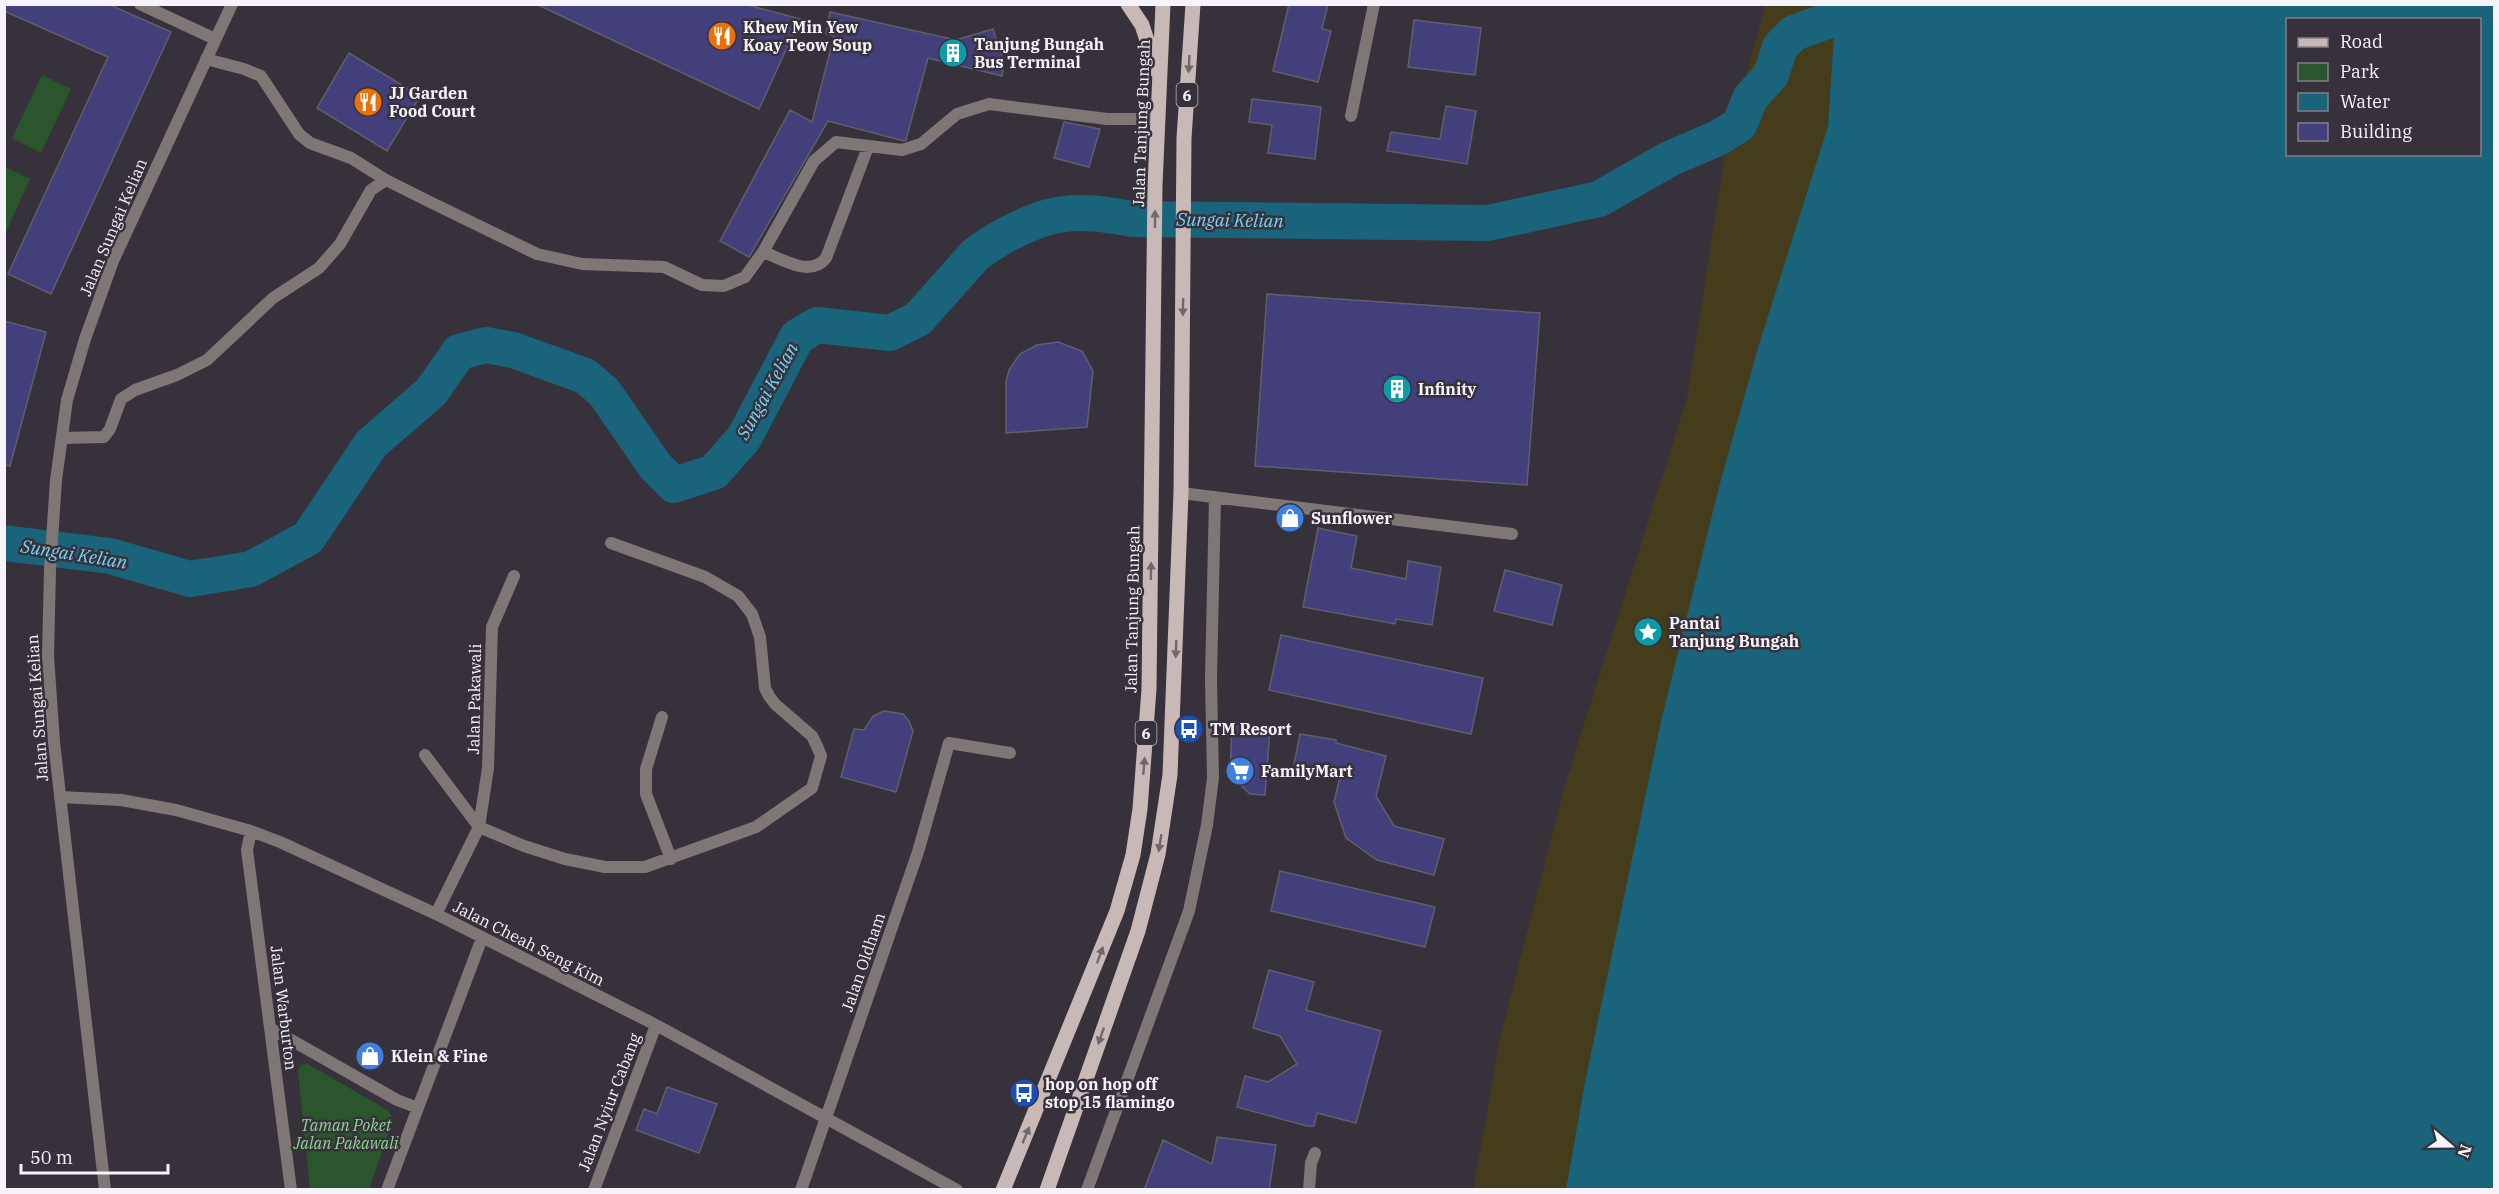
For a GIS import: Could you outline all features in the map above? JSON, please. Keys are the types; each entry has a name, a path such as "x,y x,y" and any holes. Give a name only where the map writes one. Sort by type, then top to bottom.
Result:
{"main road":[{"path":"1128,4 1142,25 1160,79"},
{"name":"Jalan Tanjung Bungah","path":"1003,1190 1095,968 1117,911 1133,855 1143,774 1149,689 1155,185 1163,4"},
{"name":"6","path":"1047,1190 1138,931 1158,854 1170,776 1181,493 1184,138 1191,5"}],"street":[{"path":"140,4 215,39"},
{"name":"Jalan Sungai Kelian","path":"105,1190 60,797 48,656 52,524 67,400 85,339 113,261 232,4"},
{"path":"1351,116 1374,4"},
{"path":"206,59 261,76 299,134 310,143 351,158 386,180 537,254 582,264 664,267 702,285 724,286 745,277 762,252 813,161 836,142 902,150 921,144 957,114 989,104 1107,119 1157,119"},
{"path":"762,252 808,269 820,266 826,258 868,147"},
{"path":"63,438 104,437 110,429 121,399 135,390 177,375 207,360 273,297 319,268 345,237 370,190 386,180"},
{"path":"1181,493 1512,534"},
{"path":"1088,1190 1190,911 1207,825 1213,778 1215,497"},
{"path":"425,755 479,827 524,846 565,859 605,867 645,867 756,827 812,788 821,756 812,736 775,704 765,688 760,637 752,614 738,596 705,577 611,543"},
{"name":"Jalan Pakawali","path":"436,914 479,827 489,768 492,627 514,576"},
{"path":"662,717 646,769 646,794 671,859"},
{"name":"Jalan Oldham","path":"801,1190 918,852 949,743 1010,753"},
{"name":"Jalan Cheah Seng Kim","path":"60,797 121,800 176,810 251,831 436,914 656,1025 957,1190"},
{"name":"Jalan Warburton","path":"251,831 247,850 291,1190"},
{"path":"387,1190 482,938"},
{"name":"Jalan Nyiur Cabang","path":"594,1190 656,1025"},
{"path":"270,1028 397,1100 418,1108"},
{"path":"1309,1190 1311,1163 1315,1153"}],"green space":[{"path":"42,75 71,89 41,153 12,138"},
{"path":"5,167 30,179 5,234"},
{"name":"Taman Poket Jalan Pakawali","path":"308,1064 389,1111 392,1118 391,1126 369,1189 310,1189 298,1072 301,1065"}],"sand":[{"name":"Pantai Tanjung Bungah","path":"1766,5 1831,5 1835,18 1828,126 1794,240 1585,1082 1566,1189 1473,1190 1501,1034 1566,781 1687,398 1727,141"}],"water":[{"path":"1831,5 2494,5 2494,1189 1566,1189 1585,1082 1662,717 1720,483 1758,348 1828,126 1835,18"}],"building":[{"path":"4,4 108,4 171,32 51,294 8,274 108,57 4,11"},
{"path":"536,4 744,4 800,19 759,109"},
{"path":"1289,4 1328,4 1322,29 1331,31 1318,82 1273,71"},
{"path":"830,12 956,40 993,29 1004,62 1002,76 928,58 904,141 828,121 749,257 720,241 790,110 812,122 834,36 826,34"},
{"path":"1414,20 1481,28 1475,75 1408,67"},
{"name":"JJ Garden Food Court","path":"349,53 420,96 387,151 317,108"},
{"path":"1252,99 1321,107 1315,159 1268,153 1272,125 1249,122"},
{"path":"1446,106 1476,111 1467,164 1387,151 1391,132 1440,139"},
{"path":"1064,122 1100,129 1089,167 1054,158"},
{"name":"Infinity","path":"1267,294 1540,313 1527,485 1255,466"},
{"path":"4,321 46,332 10,466 4,465"},
{"path":"1058,342 1082,351 1093,371 1087,427 1006,433 1006,381 1009,370 1020,354 1037,345"},
{"path":"1318,528 1357,536 1351,568 1406,579 1408,561 1441,567 1432,625 1396,619 1395,624 1303,607"},
{"path":"1505,570 1562,585 1552,625 1494,611"},
{"path":"1281,635 1483,678 1471,734 1269,690"},
{"path":"884,711 903,714 913,731 896,792 841,777 854,729 864,730 873,716"},
{"path":"1232,726 1270,729 1265,795 1250,794 1230,775"},
{"path":"1300,734 1336,740 1336,743 1386,756 1376,796 1394,826 1444,839 1434,875 1377,860 1346,838 1334,802 1341,773 1294,764"},
{"path":"1280,871 1435,907 1425,947 1271,911"},
{"path":"1269,970 1314,982 1306,1010 1381,1031 1356,1123 1317,1113 1314,1126 1307,1126 1237,1107 1245,1076 1268,1082 1297,1064 1280,1036 1253,1028"},
{"path":"667,1087 717,1104 699,1153 636,1130 644,1109 657,1114"},
{"path":"1217,1137 1276,1145 1269,1190 1144,1190 1163,1140 1212,1164"}],"waterway":[{"name":"Sungai Kelian","path":"4,543 110,556 190,579 251,569 308,538 371,444 431,392 459,352 486,345 513,350 585,376 604,392 655,466 674,485 714,472 744,438 797,337 817,325 890,333 918,319 975,255 1005,235 1041,219 1081,213 1133,219 1488,223 1599,199 1669,159 1718,138 1739,125 1751,97 1771,75 1780,47 1794,33 1835,18"}],"place":[{"name":"Khew Min Yew Koay Teow Soup","path":"722,36"},
{"name":"Tanjung Bungah Bus Terminal","path":"953,53"},
{"name":"JJ Garden Food Court","path":"368,102"},
{"name":"Infinity","path":"1397,389"},
{"name":"Sunflower","path":"1290,518"},
{"name":"Pantai Tanjung Bungah","path":"1648,632"},
{"name":"TM Resort","path":"1189,729"},
{"name":"FamilyMart","path":"1240,771"},
{"name":"Klein & Fine","path":"370,1056"},
{"name":"hop on hop off stop 15 flamingo","path":"1024,1093"}]}
